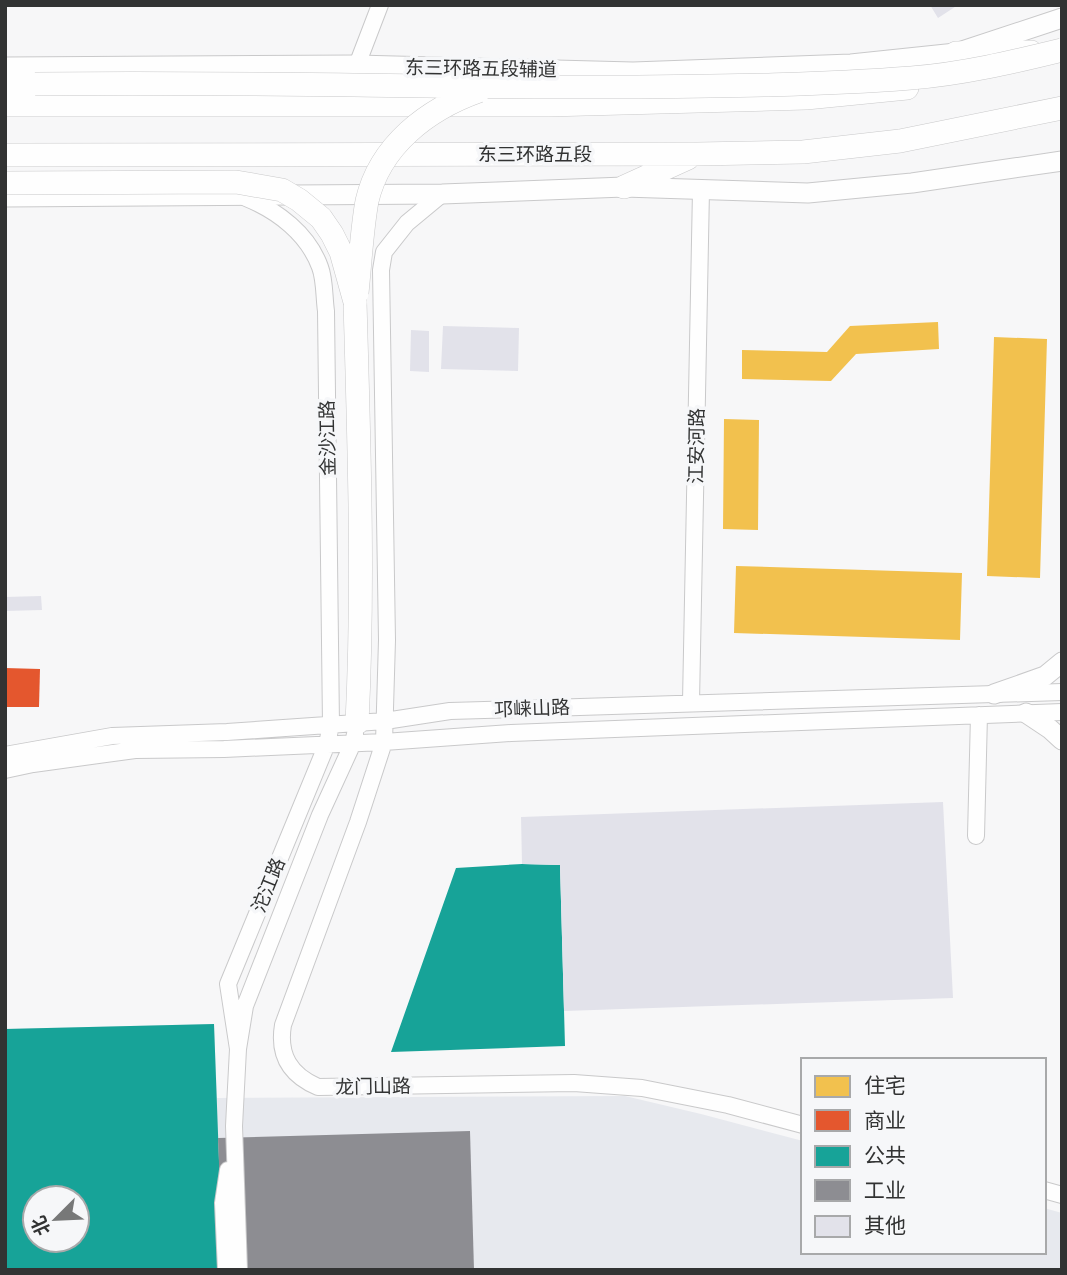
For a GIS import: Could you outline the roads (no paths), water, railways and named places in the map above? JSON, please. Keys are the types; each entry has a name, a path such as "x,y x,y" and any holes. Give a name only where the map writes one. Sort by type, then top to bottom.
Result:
{"highway":[{"path":"956,52 1062,51"},
{"path":"5,84 138,82 488,88 745,86 914,78 1062,51"},
{"path":"5,105 548,105 806,98 944,84 1022,71 1062,61"},
{"path":"355,733 361,642 362,542 355,302 368,201 378,170 397,141 422,121 462,97 488,88"},
{"name":"东三环路五段","path":"5,155 803,152 900,141 1062,108"},
{"path":"624,187 697,154"},
{"path":"5,183 236,182 282,190 320,218 332,234 341,252 355,302"}],"main road":[{"path":"956,52 1062,18"},
{"name":"东三环路五段辅道","path":"5,67 357,65 633,72 851,64 956,52"},
{"name":"东三环路五段","path":"5,197 442,194 624,187 808,193 912,183 1056,163"},
{"path":"994,694 1045,677 1062,662"},
{"path":"1026,713 1062,740"}],"street":[{"path":"357,65 380,5"},
{"name":"江安河路","path":"691,702 701,190"},
{"name":"金沙江路","path":"236,194 263,205 280,216 305,239 321,269 326,311 331,724"},
{"path":"384,742 387,640 381,270 384,252 407,223 442,194"},
{"name":"邛崃山路","path":"5,770 135,750 327,744 385,721 450,711 1062,692"},
{"name":"邛崃山路","path":"5,755 112,736 227,732 331,724 384,742 511,733 1062,712"},
{"path":"976,836 979,715"},
{"name":"沱江路","path":"238,1049 229,984 327,744 331,724"},
{"path":"239,1270 234,1126 238,1049 246,1006 355,733"},
{"name":"龙门山路","path":"384,742 358,822 283,1024 280,1041 284,1055 302,1080 318,1087 574,1083 642,1088 728,1105 801,1124"},
{"path":"226,1270 223,1203 234,1126"}]}
